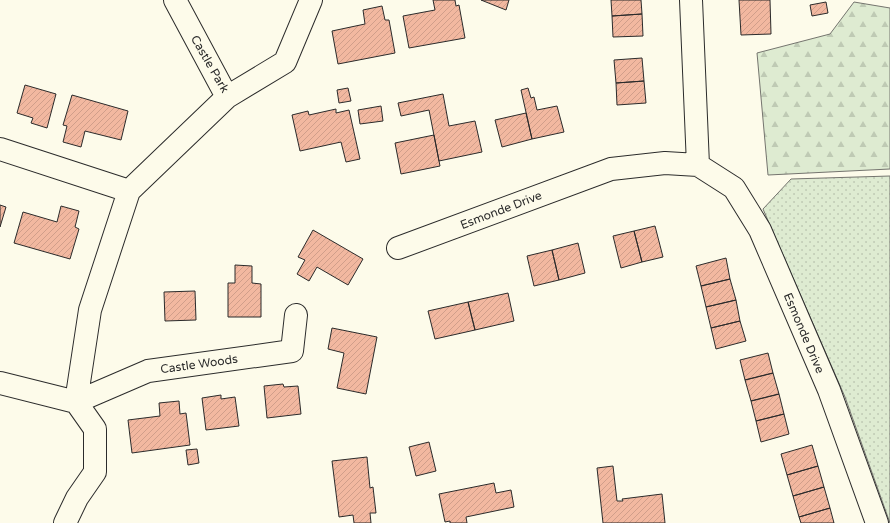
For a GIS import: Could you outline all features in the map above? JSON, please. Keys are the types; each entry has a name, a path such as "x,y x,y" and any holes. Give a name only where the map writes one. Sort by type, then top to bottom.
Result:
{"street":[{"name":"Castle Park","path":"174,0 227,96 285,62 311,0"},
{"path":"691,0 698,165"},
{"path":"76,402 90,310 129,191 227,96"},
{"path":"0,149 129,191"},
{"name":"Esmonde Drive","path":"398,248 611,169 665,163 698,165 734,188 760,230 829,390 877,523"},
{"name":"Castle Woods","path":"76,402 148,371 292,351 296,315"},
{"path":"0,383 76,402 95,429 94,472 77,498 65,523"}],"green space":[{"path":"854,2 890,8 890,169 768,175 757,53 830,34"},
{"path":"890,176 890,523 845,397 763,209 791,179"}],"building":[{"path":"433,0 455,0 456,6 459,5 465,38 409,48 403,16 435,10"},
{"path":"481,0 509,0 506,10"},
{"path":"611,0 641,0 642,14 612,16"},
{"path":"739,0 770,0 771,34 741,35"},
{"path":"826,2 828,13 812,16 810,5"},
{"path":"382,6 385,20 389,20 395,53 338,64 332,31 365,24 363,10"},
{"path":"642,14 643,36 613,37 612,16"},
{"path":"642,58 644,81 616,83 614,60"},
{"path":"644,81 646,103 617,105 616,83"},
{"path":"25,85 56,94 47,128 31,123 33,118 17,113"},
{"path":"348,88 351,101 339,103 337,90"},
{"path":"528,88 531,98 534,97 537,110 557,106 564,132 532,139 521,90"},
{"path":"443,94 449,126 475,121 482,152 439,161 429,110 401,116 398,103"},
{"path":"72,95 128,111 121,140 85,131 81,147 63,142 67,126 63,125"},
{"path":"381,106 383,121 360,124 358,110"},
{"path":"336,109 336,113 349,110 360,159 346,162 341,142 300,151 292,115 308,111 309,115"},
{"path":"526,113 532,139 502,147 495,120"},
{"path":"434,135 440,166 401,174 395,143"},
{"path":"0,205 6,207 0,227"},
{"path":"61,206 79,211 75,227 79,229 70,259 14,243 23,212 57,222"},
{"path":"655,226 663,257 642,262 634,231"},
{"path":"313,230 363,259 348,285 317,267 309,281 297,274 305,260 298,257"},
{"path":"634,231 642,262 621,268 613,236"},
{"path":"578,243 585,273 559,280 552,250"},
{"path":"552,250 559,280 534,286 527,256"},
{"path":"726,258 730,279 701,286 696,266"},
{"path":"235,265 252,266 252,283 261,284 261,317 228,317 228,283 235,283"},
{"path":"730,279 736,300 706,307 701,286"},
{"path":"195,291 196,320 165,321 164,292"},
{"path":"508,293 514,321 475,330 468,302"},
{"path":"736,300 740,321 711,328 706,307"},
{"path":"468,302 475,330 435,339 428,311"},
{"path":"740,321 746,341 716,349 711,328"},
{"path":"332,328 377,337 366,394 337,388 344,353 328,349"},
{"path":"768,353 773,373 745,380 740,360"},
{"path":"773,373 779,394 751,401 745,380"},
{"path":"283,384 284,387 298,386 301,414 267,418 264,386"},
{"path":"779,394 784,414 756,421 751,401"},
{"path":"221,395 221,399 235,397 239,426 206,430 202,398"},
{"path":"179,401 180,414 186,413 190,445 132,453 128,420 160,416 159,403"},
{"path":"784,414 789,434 761,442 756,421"},
{"path":"429,442 436,471 416,476 409,447"},
{"path":"812,445 818,466 787,475 781,454"},
{"path":"197,449 199,463 188,465 186,450"},
{"path":"367,457 370,488 373,487 376,513 370,513 371,523 354,523 353,515 339,517 332,461"},
{"path":"613,466 617,501 623,501 622,499 662,494 665,523 603,523 597,468"},
{"path":"818,466 824,487 793,496 787,475"},
{"path":"494,483 496,493 511,490 514,507 466,517 467,523 450,523 450,521 445,522 439,494"},
{"path":"824,487 830,508 799,517 793,496"},
{"path":"830,508 834,523 801,523 799,517"}]}
